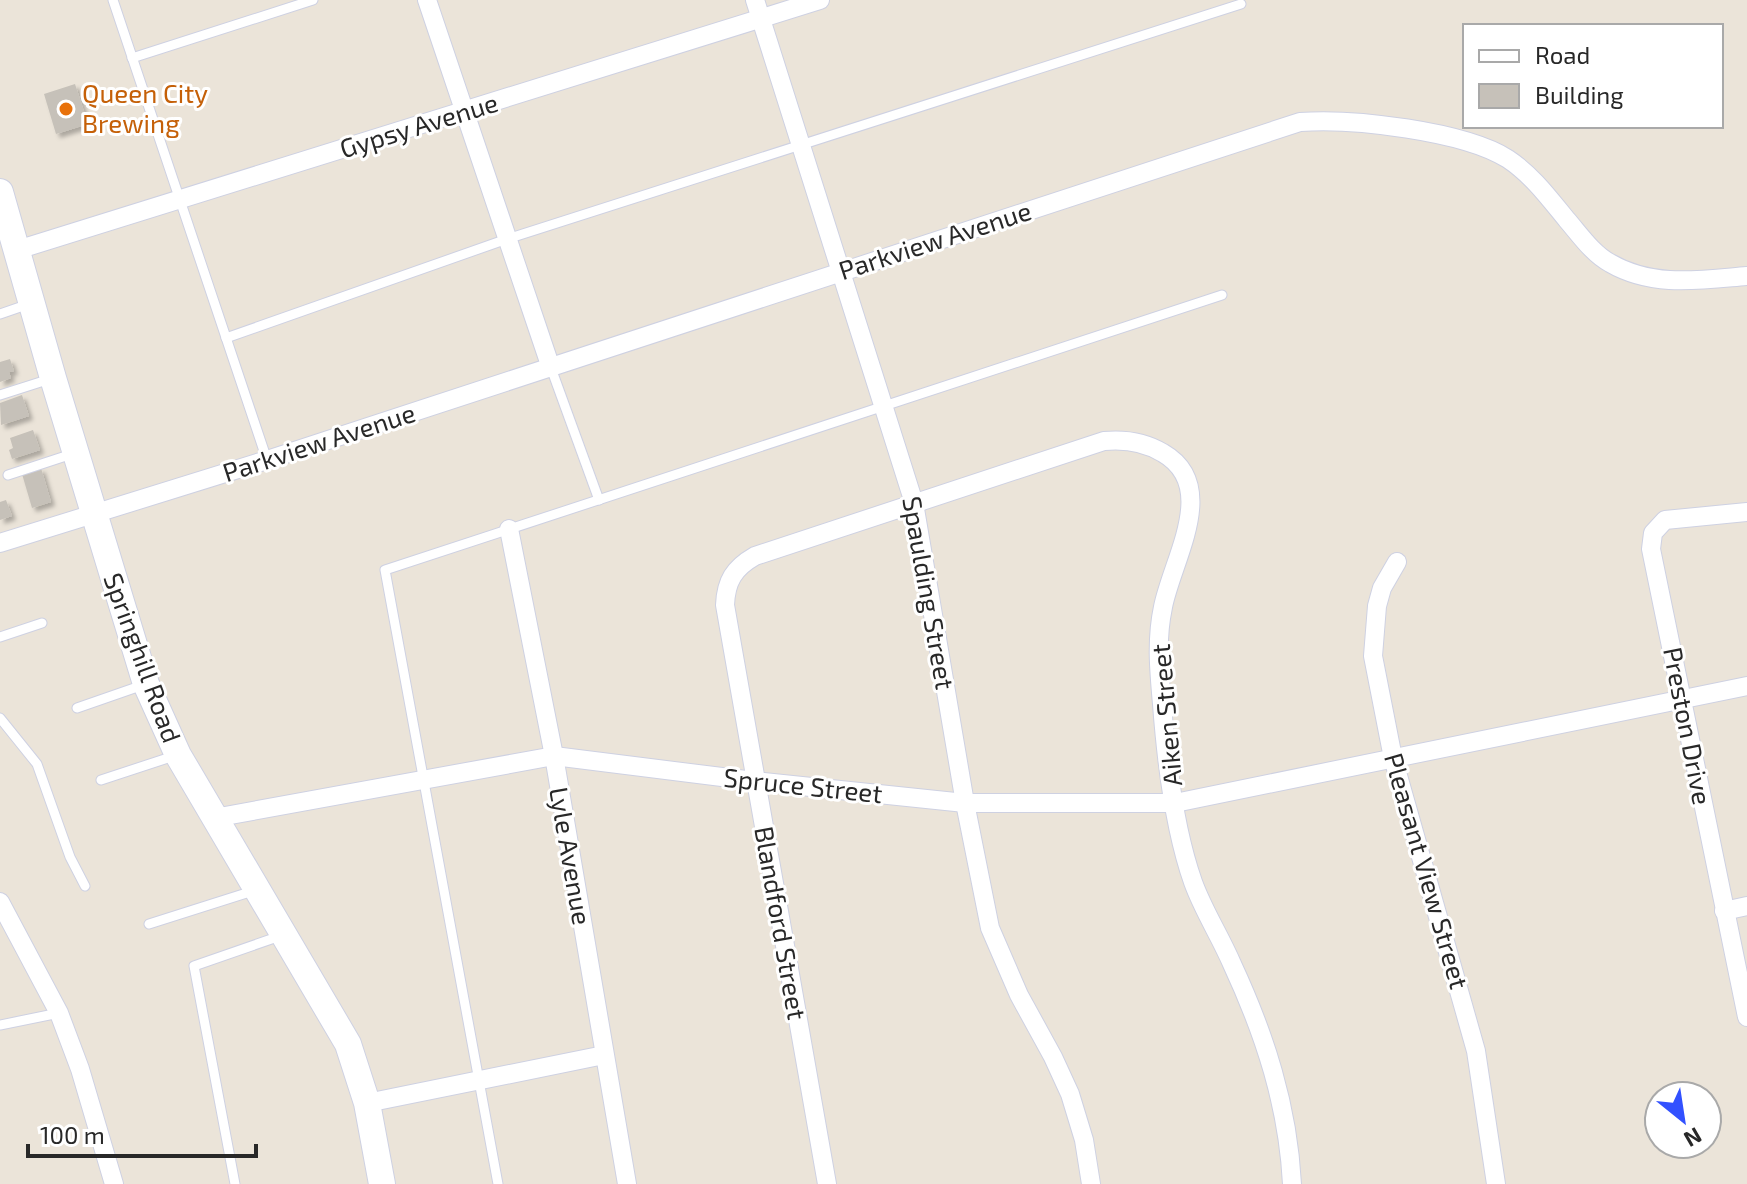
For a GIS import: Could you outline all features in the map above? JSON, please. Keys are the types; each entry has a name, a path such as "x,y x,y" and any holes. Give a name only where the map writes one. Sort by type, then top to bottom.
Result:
{"street":[{"path":"427,0 551,368"},
{"name":"Spaulding Street","path":"755,0 914,503 965,803 993,937 1070,1094 1084,1140 1091,1184"},
{"name":"Gypsy Avenue","path":"10,242 180,200 820,0"},
{"name":"Parkview Avenue","path":"0,543 267,460 1300,122 1318,121 1455,137 1485,148 1528,174 1601,257 1623,269 1664,281 1747,276"},
{"name":"Springhill Road","path":"0,192 10,242 32,303 146,684 178,755 348,1044 367,1103 382,1184"},
{"name":"Aiken Street","path":"914,503 1104,441 1130,441 1161,452 1177,465 1189,485 1191,511 1165,597 1158,654 1163,719 1175,803 1193,884 1243,987 1270,1059 1285,1119 1292,1184"},
{"name":"Blandford Street","path":"827,1184 725,605 729,579 742,563 914,503"},
{"name":"Preston Drive","path":"1747,512 1669,519 1658,525 1653,533 1651,549 1747,1017"},
{"name":"Lyle Avenue","path":"509,529 554,756 627,1184"},
{"name":"Pleasant View Street","path":"1397,562 1379,597 1373,656 1393,758 1474,1041 1484,1090 1496,1184"},
{"name":"Spruce Street","path":"214,818 554,756 965,803 1175,803 1747,686"},
{"path":"0,902 59,1013 80,1069 114,1184"},
{"path":"1724,911 1747,906"},
{"path":"367,1103 604,1055"}],"lane":[{"path":"113,0 267,460"},
{"path":"132,58 313,0"},
{"path":"226,338 507,239 1241,4"},
{"path":"498,1184 385,570 1222,295"},
{"path":"0,314 32,303"},
{"path":"551,368 599,500"},
{"path":"0,395 53,378"},
{"path":"8,475 75,453"},
{"path":"0,637 42,623"},
{"path":"77,708 146,684"},
{"path":"0,718 37,764 70,857 85,886"},
{"path":"101,780 178,755"},
{"path":"149,924 257,889"},
{"path":"235,1184 194,966 285,935"},
{"path":"0,1025 59,1013"}],"building":[{"name":"Queen City Brewing","path":"75,84 88,124 56,134 44,94"},
{"path":"10,359 14,371 9,372 11,378 0,382 0,362"},
{"path":"22,395 29,416 1,425 0,403"},
{"path":"33,430 40,450 12,459 10,438"},
{"path":"41,468 51,502 32,508 22,474"},
{"path":"6,500 12,516 0,520 0,502"}],"place":[{"name":"Queen City Brewing","path":"66,109"}]}
